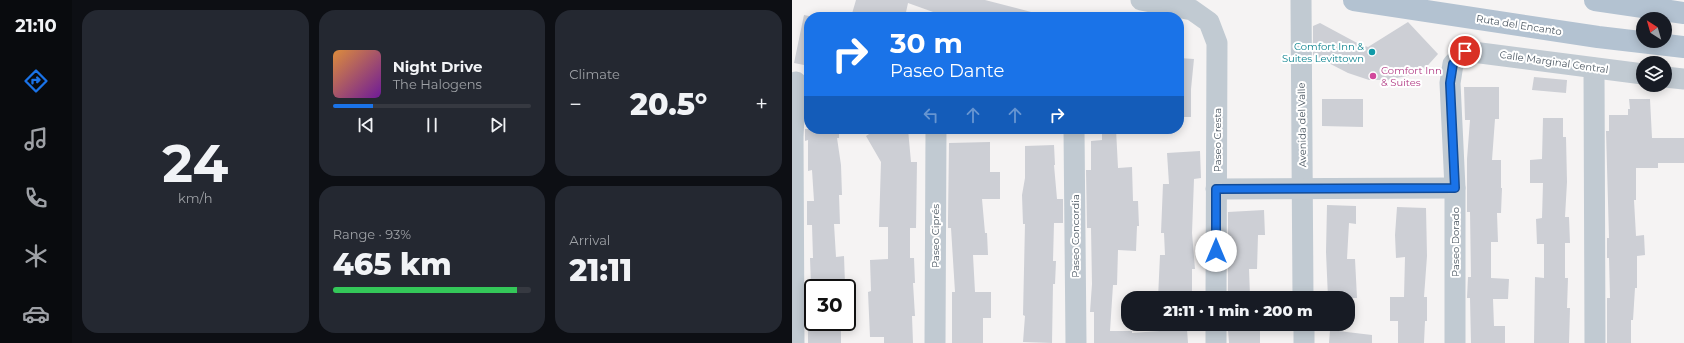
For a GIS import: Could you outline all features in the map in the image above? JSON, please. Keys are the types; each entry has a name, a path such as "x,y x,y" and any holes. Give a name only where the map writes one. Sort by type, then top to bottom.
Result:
{"main road":[{"name":"Ruta del Encanto","path":"1354,0 1598,37 1684,47"},
{"path":"1595,0 1684,13"}],"street":[{"name":"Paseo Cresta","path":"1141,0 1192,10 1208,22 1216,43 1216,291"},
{"name":"Avenida del Valle","path":"1301,0 1304,291"},
{"name":"Calle Marginal Central","path":"1465,51 1636,73"},
{"name":"Paseo Dorado","path":"1455,343 1455,188 1450,83 1453,64 1465,51"},
{"path":"1594,68 1595,343"},
{"path":"1672,78 1684,80"},
{"path":"794,343 793,136 799,83"},
{"name":"Paseo Ciprés","path":"935,343 936,134"},
{"name":"Paseo Concordia","path":"1074,134 1076,343"},
{"path":"1216,189 1455,188"},
{"path":"1216,331 1216,343"},
{"path":"1304,331 1304,343"}],"building":[{"path":"856,0 985,0 1031,12 933,12 908,3 906,12 852,12"},
{"path":"804,15 804,65 794,63"},
{"name":"Comfort Inn & Suites Levittown","path":"1408,22 1438,54 1421,73 1387,80 1369,80 1348,73 1313,55 1313,26 1320,23 1359,44 1368,47"},
{"path":"1184,58 1194,59 1191,89 1191,117 1184,117"},
{"path":"1534,77 1567,80 1566,93 1532,90"},
{"path":"1464,87 1499,87 1499,119 1495,119 1492,160 1501,160 1501,213 1497,213 1498,242 1491,242 1491,278 1509,279 1508,299 1493,299 1494,326 1505,326 1505,343 1471,343 1470,298 1467,298 1468,277 1471,277 1470,212 1467,212 1467,159 1470,120 1465,120"},
{"path":"1322,99 1363,99 1363,127 1322,126"},
{"path":"1629,99 1650,99 1652,138 1684,138 1684,163 1658,163 1658,168 1636,168 1636,200 1634,200 1636,236 1644,235 1645,255 1637,256 1637,288 1635,288 1633,320 1631,320 1631,343 1607,343 1607,298 1610,298 1609,258 1607,258 1607,238 1609,238 1606,131 1609,131 1609,115 1628,115 1628,109 1630,109"},
{"path":"1543,118 1563,118 1563,137 1566,137 1567,182 1565,217 1569,217 1570,243 1565,243 1565,278 1568,278 1567,308 1570,308 1569,343 1534,343 1535,277 1544,278 1544,244 1537,244 1536,219 1542,218 1543,183 1530,183 1530,160 1542,159"},
{"path":"805,134 839,134 839,138 837,138 841,165 842,195 839,195 840,224 834,224 836,257 844,256 845,279 811,279 810,258 813,258 812,225 807,225 807,201 814,201 812,170 808,171 808,140 805,141"},
{"path":"869,134 908,134 911,162 917,162 916,228 910,228 910,258 914,258 915,283 913,283 915,316 912,316 913,343 884,343 884,337 870,337 868,292 871,291 870,260 888,259 888,227 879,227 881,162 866,136"},
{"path":"1102,134 1116,134 1118,168 1132,167 1133,201 1138,201 1139,226 1137,226 1136,251 1118,250 1117,285 1113,285 1110,331 1132,331 1132,333 1187,331 1188,343 1094,343 1094,312 1090,312 1092,284 1091,228 1087,228 1086,170 1091,170 1091,141 1102,140"},
{"path":"990,142 990,172 1000,172 1000,199 982,199 985,233 987,233 988,255 973,255 975,292 991,292 991,318 983,318 983,343 952,343 952,292 955,292 951,228 948,228 949,143"},
{"path":"1054,145 1057,199 1063,199 1063,223 1054,223 1053,261 1056,261 1055,284 1053,284 1052,343 1023,342 1025,316 1023,315 1025,224 1023,224 1022,195 1025,178 1025,146"},
{"path":"1200,151 1201,178 1194,179 1192,233 1195,269 1192,269 1192,291 1158,291 1160,255 1165,255 1164,233 1161,233 1163,184 1169,184 1167,153"},
{"path":"1327,205 1356,206 1356,224 1349,223 1347,259 1355,259 1357,298 1355,298 1355,291 1328,291 1326,252"},
{"path":"1397,207 1426,208 1427,256 1424,297 1427,297 1427,321 1425,321 1424,343 1398,343 1398,321 1390,321 1390,297 1404,297 1405,257 1396,258 1395,235"},
{"path":"1264,210 1265,235 1258,235 1257,269 1249,269 1250,291 1228,291 1228,212"},
{"path":"808,331 841,331 841,343 808,343"},
{"path":"1228,331 1260,331 1260,343 1229,343"},
{"path":"1330,331 1372,335 1372,343 1329,343"}],"place":[{"name":"Comfort Inn & Suites Levittown","path":"1372,52"},
{"name":"Comfort Inn & Suites","path":"1373,76"}],"route":[{"path":"1216,251 1216,189 1455,188 1450,83 1453,64 1465,51"}]}
